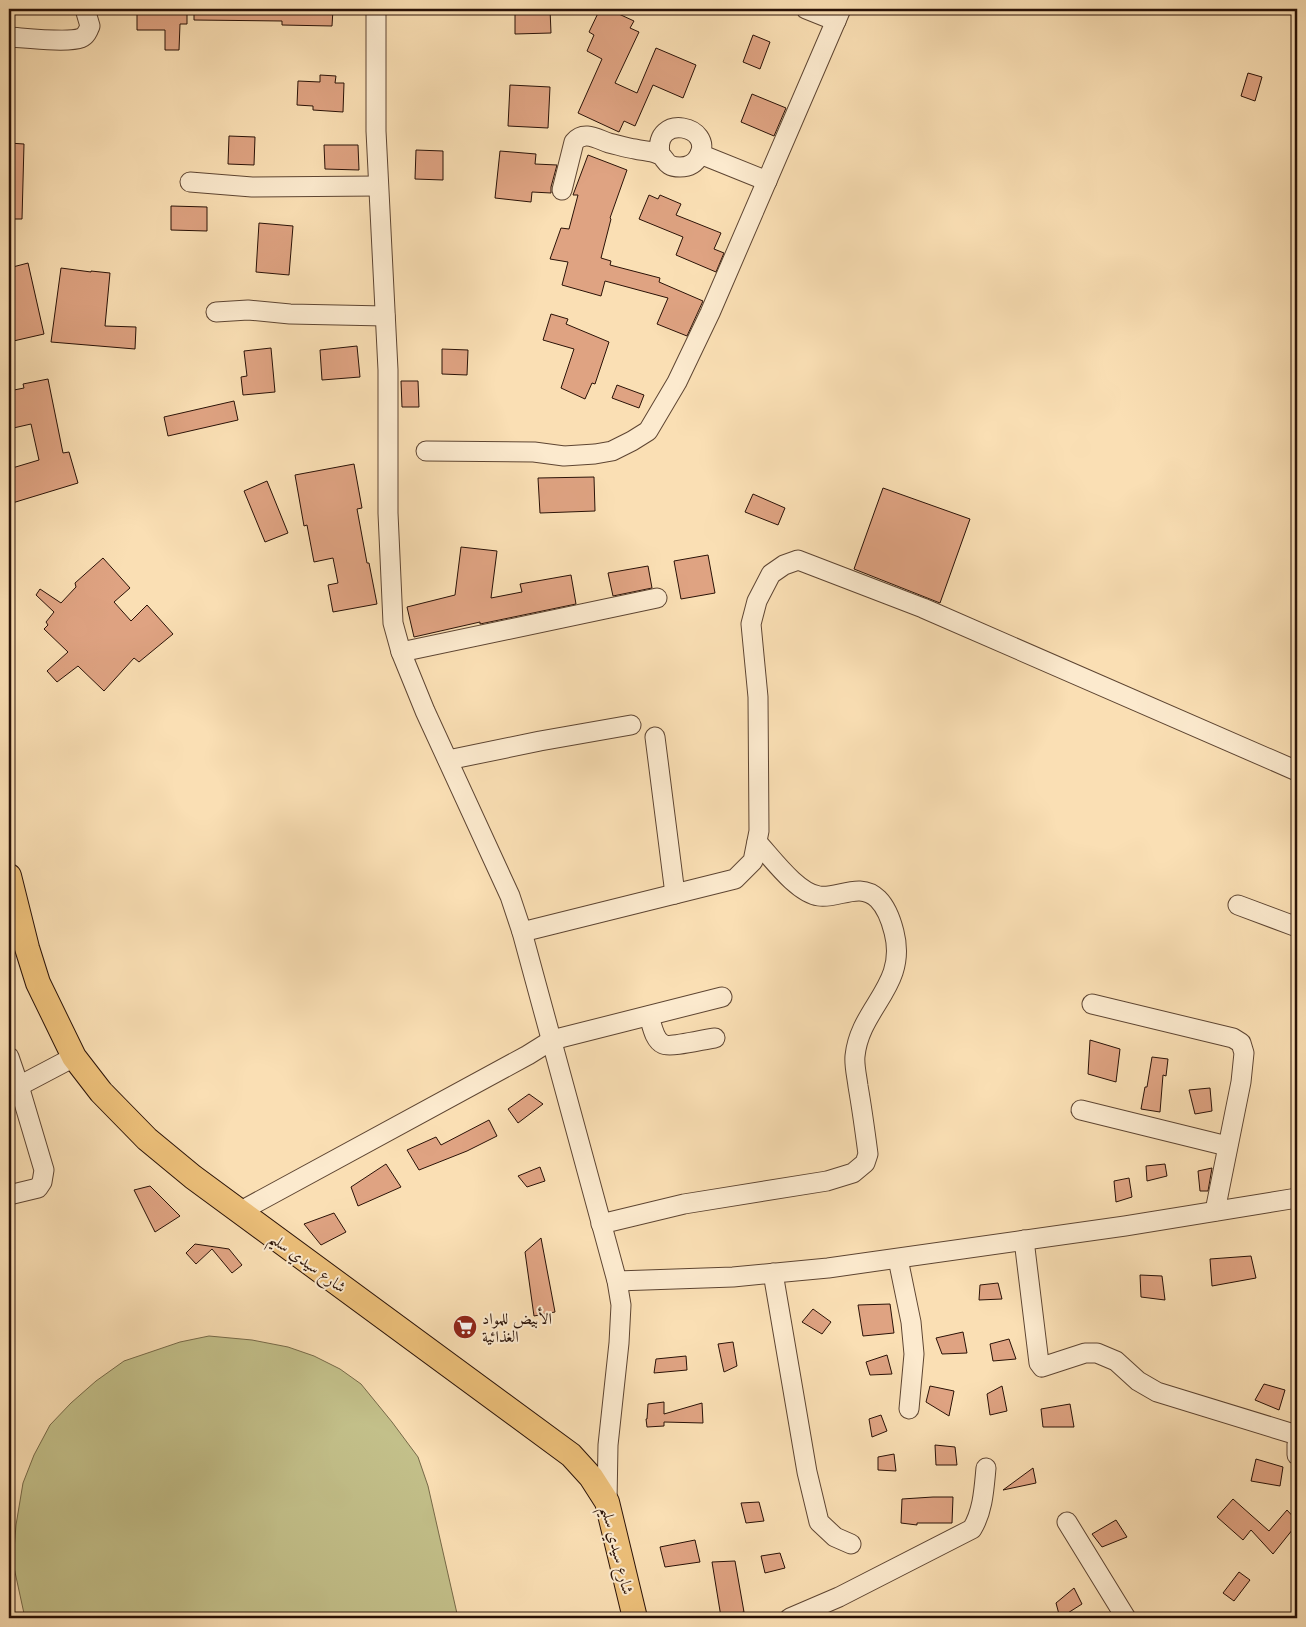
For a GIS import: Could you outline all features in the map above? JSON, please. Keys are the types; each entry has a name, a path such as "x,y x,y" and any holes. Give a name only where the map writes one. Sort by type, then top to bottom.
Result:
{"main road":[{"name":"شارع سيدي سليم","path":"9,876 38,983 74,1057 101,1092 148,1139 193,1177 571,1455 591,1477 607,1502 635,1618"}],"street":[{"path":"9,37 81,38 87,33 90,26 85,9"},
{"path":"376,9 376,130 388,370 388,513 393,623 401,652 425,711 510,896 552,1040 616,1281 621,1305 619,1344 608,1445 607,1502"},
{"path":"426,450 534,452 564,456 595,454 632,442 648,431 677,382 710,314 838,15 806,9"},
{"path":"678,127 689,129 698,137 701,145 700,154 692,164 678,167 668,164 660,154 661,137 669,130 678,127"},
{"path":"562,190 574,142 580,137 593,136 617,145 660,154"},
{"path":"700,154 767,181"},
{"path":"190,182 252,187 378,186"},
{"path":"216,312 248,310 290,314 385,316"},
{"path":"522,932 735,879 753,861 759,831 758,705 752,624 757,602 771,574 784,565 798,560 923,608 1297,771"},
{"path":"401,652 657,598"},
{"path":"448,760 631,725"},
{"path":"655,737 675,894"},
{"path":"601,1224 684,1204 827,1181 853,1173 865,1163 868,1154 854,1058 864,1024 892,978 896,967 896,939 890,917 878,899 864,891 820,896 801,888 757,842"},
{"path":"1238,905 1297,927"},
{"path":"239,1212 528,1055 552,1040 722,997"},
{"path":"1092,1004 1232,1038 1241,1043 1244,1053 1240,1082 1215,1212"},
{"path":"649,1016 656,1037 662,1044 672,1046 715,1038"},
{"path":"9,1057 14,1087 44,1170 42,1182 38,1188 9,1195"},
{"path":"14,1087 74,1057"},
{"path":"1081,1110 1227,1146"},
{"path":"616,1281 733,1277 898,1258 1125,1226 1297,1198"},
{"path":"1024,1240 1039,1363 1042,1367 1085,1353 1097,1353 1116,1362 1138,1381 1157,1392 1297,1435"},
{"path":"898,1258 911,1322 914,1354 909,1409"},
{"path":"773,1273 807,1472 819,1522 835,1537 851,1544"},
{"path":"1297,1444 1297,1455"},
{"path":"790,1618 839,1597 972,1530 980,1512 986,1468"},
{"path":"1067,1522 1126,1618"}],"shaded area":[{"path":"209,1336 252,1340 288,1347 314,1356 340,1369 361,1384 418,1457 428,1486 458,1618 25,1618 13,1563 16,1525 23,1483 34,1455 50,1425 96,1381 124,1361 180,1342"}],"building":[{"path":"137,9 187,9 187,24 180,24 179,50 165,50 165,30 137,30"},
{"path":"194,9 333,9 332,26 282,25 282,21 194,20"},
{"path":"515,9 550,9 551,33 515,34"},
{"path":"600,9 608,9 634,21 630,28 639,32 615,83 637,93 656,48 696,65 683,98 653,85 635,126 624,121 619,132 578,113 602,59 587,51 594,35 589,32"},
{"path":"753,35 770,42 760,69 743,62"},
{"path":"1248,73 1262,77 1255,101 1241,96"},
{"path":"320,75 336,76 335,83 344,83 343,112 313,110 313,106 297,105 298,81 320,82"},
{"path":"510,85 550,87 548,128 508,126"},
{"path":"752,94 786,108 774,136 741,122"},
{"path":"229,136 255,137 254,165 228,164"},
{"path":"9,143 24,144 22,219 9,219"},
{"path":"324,145 358,145 359,170 325,169"},
{"path":"416,150 443,151 443,180 415,179"},
{"path":"500,151 536,154 535,164 557,165 551,193 532,192 531,202 495,198"},
{"path":"588,155 627,170 610,218 601,258 611,261 610,265 660,278 659,282 703,301 687,336 657,324 668,298 605,281 601,296 562,285 568,262 550,259 561,228 569,229 578,195 573,195"},
{"path":"649,195 658,199 660,195 681,204 676,215 721,233 714,249 724,253 716,272 676,255 683,237 639,219"},
{"path":"171,206 207,207 207,231 171,230"},
{"path":"259,223 293,226 289,275 256,272"},
{"path":"28,263 44,334 9,342 9,268"},
{"path":"61,268 110,273 105,326 136,327 135,349 51,342"},
{"path":"551,314 568,319 566,324 609,342 595,384 592,383 585,399 561,388 574,349 543,340"},
{"path":"357,346 360,377 322,380 320,350"},
{"path":"271,348 275,392 243,395 241,377 247,376 244,351"},
{"path":"442,349 468,350 467,375 442,374"},
{"path":"48,379 63,453 69,452 78,483 9,504 9,469 39,460 31,424 9,429 9,391 24,388 23,384"},
{"path":"401,381 418,381 419,407 402,407"},
{"path":"617,385 644,395 639,408 612,398"},
{"path":"234,401 238,420 168,436 164,417"},
{"path":"354,464 362,508 357,509 377,604 333,612 328,585 338,583 333,558 314,562 307,525 304,526 295,475"},
{"path":"594,477 595,511 540,513 538,478"},
{"path":"267,481 288,533 265,542 244,491"},
{"path":"883,488 970,519 940,603 854,569"},
{"path":"753,494 785,508 778,525 745,512"},
{"path":"461,547 497,551 491,598 522,592 520,584 571,575 576,604 480,624 480,622 414,637 407,607 455,595"},
{"path":"708,555 715,593 681,599 674,561"},
{"path":"103,558 130,588 114,602 131,621 147,605 173,634 139,662 134,658 104,691 78,666 57,682 47,671 68,652 44,629 48,625 46,622 54,612 36,595 40,589 61,603 76,587 75,583"},
{"path":"648,566 652,588 613,596 608,573"},
{"path":"1090,1040 1120,1049 1116,1082 1088,1074"},
{"path":"1152,1057 1168,1059 1166,1076 1163,1075 1160,1112 1141,1109"},
{"path":"1210,1088 1212,1111 1195,1114 1189,1090"},
{"path":"529,1094 543,1104 518,1123 508,1109"},
{"path":"489,1120 497,1136 467,1151 419,1170 407,1150 436,1137 441,1145"},
{"path":"386,1164 401,1187 358,1206 351,1187"},
{"path":"1165,1164 1167,1176 1147,1181 1146,1166"},
{"path":"540,1167 545,1181 527,1187 518,1176"},
{"path":"1212,1168 1208,1191 1200,1191 1198,1171"},
{"path":"1129,1178 1132,1197 1116,1202 1114,1181"},
{"path":"150,1186 180,1216 155,1232 134,1190"},
{"path":"334,1213 346,1232 321,1245 304,1224"},
{"path":"541,1238 555,1312 534,1316 525,1252"},
{"path":"195,1244 229,1249 242,1265 232,1273 212,1249 196,1264 186,1253"},
{"path":"1251,1256 1256,1278 1212,1286 1210,1259"},
{"path":"1140,1275 1162,1276 1165,1300 1141,1297"},
{"path":"998,1283 1002,1299 979,1300 980,1285"},
{"path":"890,1304 894,1333 863,1336 858,1305"},
{"path":"813,1309 831,1322 822,1334 802,1322"},
{"path":"963,1332 967,1353 942,1354 936,1338"},
{"path":"1009,1339 1016,1359 993,1361 990,1344"},
{"path":"733,1342 737,1366 724,1372 718,1344"},
{"path":"887,1355 892,1374 870,1375 866,1362"},
{"path":"686,1356 687,1370 654,1373 656,1359"},
{"path":"1264,1384 1285,1390 1279,1410 1255,1400"},
{"path":"930,1386 954,1391 949,1416 926,1402"},
{"path":"1002,1386 1007,1411 990,1415 987,1394"},
{"path":"664,1402 664,1414 702,1403 703,1423 664,1422 664,1426 647,1427 648,1404"},
{"path":"1070,1404 1074,1427 1043,1427 1041,1409"},
{"path":"881,1415 887,1431 872,1437 869,1419"},
{"path":"935,1445 955,1447 957,1465 936,1465"},
{"path":"894,1454 896,1471 878,1470 878,1457"},
{"path":"1256,1459 1283,1467 1280,1486 1251,1481"},
{"path":"1033,1468 1036,1483 1003,1490"},
{"path":"953,1497 952,1523 917,1523 917,1525 901,1523 902,1499"},
{"path":"1233,1499 1269,1531 1287,1510 1297,1521 1297,1524 1273,1554 1251,1530 1243,1540 1217,1517"},
{"path":"759,1502 764,1521 746,1523 741,1503"},
{"path":"1116,1520 1127,1537 1102,1547 1092,1534"},
{"path":"695,1540 700,1562 665,1567 660,1547"},
{"path":"780,1553 785,1568 765,1573 761,1556"},
{"path":"735,1561 744,1612 721,1617 712,1562"},
{"path":"1239,1572 1250,1580 1234,1601 1223,1593"},
{"path":"1074,1588 1082,1604 1060,1618 1056,1603"}],"place":[{"name":"الأبيض للمواد الغذائية","path":"465,1327"}]}
